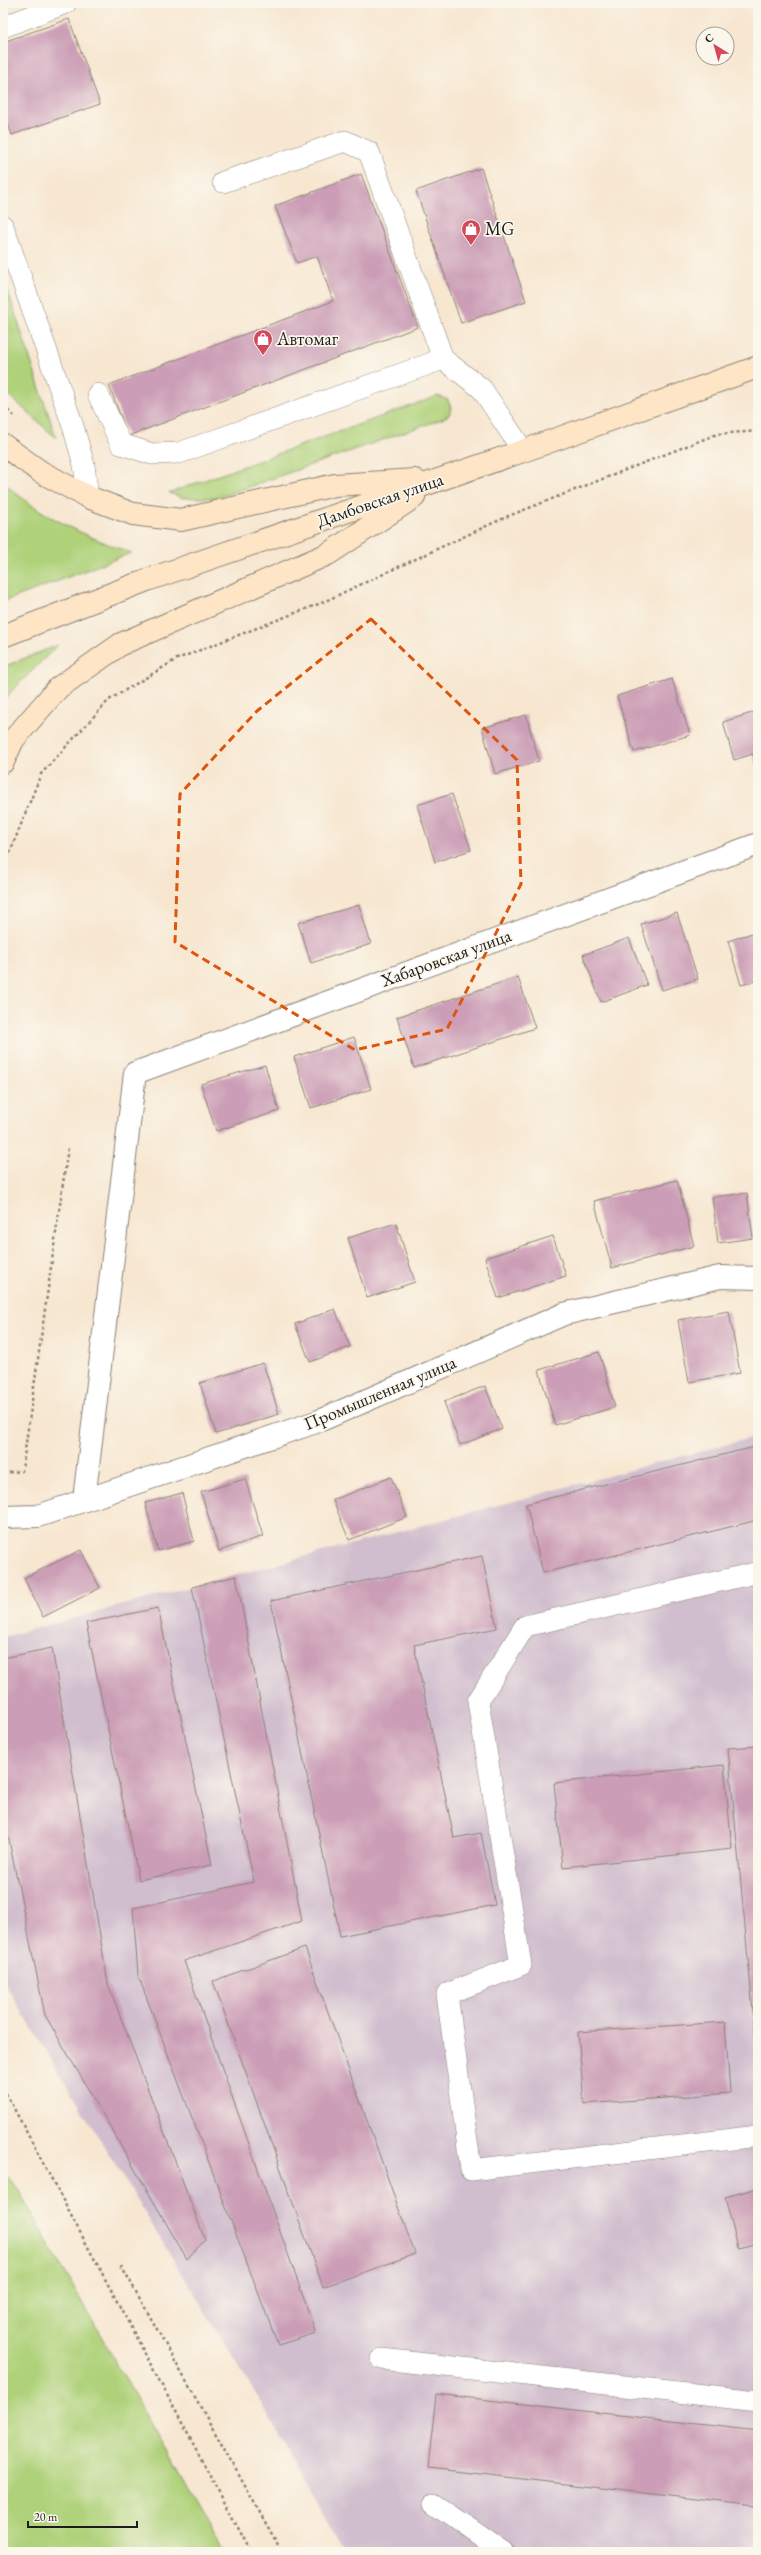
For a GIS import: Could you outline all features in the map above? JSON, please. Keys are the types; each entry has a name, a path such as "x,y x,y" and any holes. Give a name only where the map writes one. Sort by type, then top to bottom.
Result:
{"main road":[{"name":"Дамбовская улица","path":"3,636 147,580 523,451 758,367"},
{"path":"3,445 41,472 88,497 133,514 181,520 335,485 442,479"},
{"path":"3,762 13,740 58,688 120,644 328,554 442,479"}],"street":[{"name":"Хабаровская улица","path":"84,1500 135,1073 758,844"},
{"name":"Промышленная улица","path":"3,1517 38,1516 319,1421 564,1314 720,1277 758,1278"}],"lane":[{"path":"3,27 66,3"},
{"path":"223,182 345,141 369,152 442,359 482,389 523,451"},
{"path":"3,226 73,426 84,465 88,497"},
{"path":"98,394 121,444 152,454 179,453 442,359"},
{"path":"758,1574 755,1573 525,1626 478,1701 521,1965 447,1994 471,2170 758,2136"},
{"path":"382,2359 758,2401"},
{"path":"434,2504 503,2552"}],"path":[{"path":"3,870 41,774 109,700 177,659 322,603 513,514 717,434 758,431"},
{"path":"3,1473 22,1471 68,1148"},
{"path":"3,2088 250,2552"},
{"path":"121,2265 282,2552"}],"highlighted area":[{"path":"371,619 517,760 521,884 447,1029 355,1050 175,942 180,794 257,711"}],"shaded area":[{"path":"758,1436 758,2552 343,2552 266,2411 3,1981 3,1637"}],"green space":[{"path":"3,276 56,438 3,390"},
{"path":"438,396 448,400 451,408 449,415 442,419 217,498 183,498 169,493"},
{"path":"3,482 17,494 47,515 97,540 131,553 3,602"},
{"path":"58,645 10,693 3,702 3,667"},
{"path":"3,2171 19,2191 223,2552 3,2552"}],"building":[{"path":"69,19 100,104 12,135 3,109 3,42"},
{"name":"MG","path":"481,168 526,301 461,323 416,191"},
{"name":"Автомаг","path":"361,174 418,327 128,436 109,385 333,301 317,256 297,263 275,206"},
{"path":"672,679 690,735 634,752 617,696"},
{"path":"758,711 758,768 753,754 734,760 723,722"},
{"path":"526,715 539,761 495,774 482,728"},
{"path":"452,794 471,850 435,862 417,805"},
{"path":"359,905 371,944 311,963 298,923"},
{"path":"677,913 698,979 662,990 641,924"},
{"path":"758,931 758,980 741,985 728,941"},
{"path":"629,938 647,985 601,1002 583,955"},
{"path":"518,977 535,1028 414,1068 397,1017"},
{"path":"354,1037 371,1089 311,1108 294,1057"},
{"path":"265,1065 279,1111 216,1131 201,1084"},
{"path":"677,1180 694,1246 612,1268 594,1201"},
{"path":"747,1193 753,1238 718,1243 712,1197"},
{"path":"396,1223 415,1282 367,1298 348,1238"},
{"path":"553,1236 566,1276 498,1298 485,1258"},
{"path":"335,1309 350,1347 310,1362 295,1324"},
{"path":"729,1311 740,1373 689,1382 678,1320"},
{"path":"599,1352 615,1407 555,1425 539,1370"},
{"path":"263,1363 279,1414 216,1434 200,1383"},
{"path":"485,1386 502,1429 460,1445 444,1402"},
{"path":"758,1446 758,1520 543,1573 526,1504"},
{"path":"391,1477 407,1517 349,1540 333,1500"},
{"path":"245,1479 263,1536 219,1551 201,1492"},
{"path":"182,1493 194,1541 158,1551 145,1503"},
{"path":"81,1550 100,1588 43,1617 24,1578"},
{"path":"482,1556 497,1628 414,1645 454,1838 481,1833 495,1905 340,1936 271,1601"},
{"path":"236,1576 302,1921 184,1961 316,2333 278,2345 138,1975 133,1908 254,1882 192,1587"},
{"path":"158,1608 212,1865 139,1880 86,1623"},
{"path":"52,1648 108,1984 205,2240 187,2259 45,2015 3,1811 3,1658"},
{"path":"758,1746 758,2053 757,2053 728,1748"},
{"path":"724,1765 732,1849 563,1867 554,1783"},
{"path":"305,1948 415,2254 323,2287 213,1981"},
{"path":"725,2022 730,2093 584,2104 578,2032"},
{"path":"758,2188 758,2243 738,2248 725,2197"},
{"path":"436,2394 758,2431 756,2506 428,2468"}],"place":[{"name":"MG","path":"471,246"},
{"name":"Автомаг","path":"263,356"}]}
